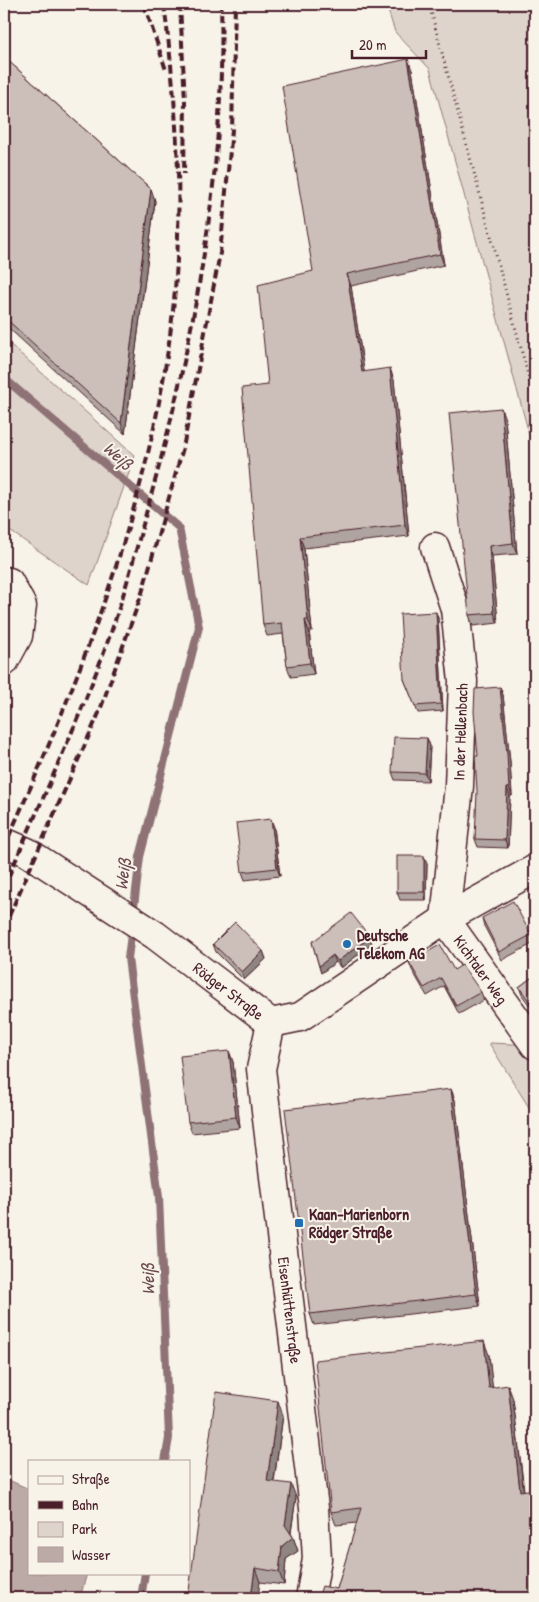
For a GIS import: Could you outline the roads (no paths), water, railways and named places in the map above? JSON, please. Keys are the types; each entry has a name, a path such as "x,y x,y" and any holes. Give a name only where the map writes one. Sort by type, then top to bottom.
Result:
{"street":[{"name":"In der Hellenbach","path":"434,547 455,609 463,681 459,786 445,919"},
{"path":"4,580 8,582 22,606 18,636 4,662"},
{"name":"Rödger Straße","path":"4,842 26,852 155,935 271,1023 300,1017 445,919 535,869"},
{"name":"Kichtaler Weg","path":"445,919 535,1045"},
{"name":"Eisenhüttenstraße","path":"271,1023 261,1070 314,1508 317,1559 310,1598"}],"water":[{"path":"4,1478 28,1489 28,1574 87,1574 80,1598 4,1598"}],"waterway":[{"name":"Weiß","path":"4,378 179,528 199,627 140,857 133,915"},
{"name":"Weiß","path":"132,927 128,958 159,1197 169,1438 165,1460"},
{"name":"Weiß","path":"141,1598 145,1574"}],"railway":[{"path":"144,4 166,70"},
{"path":"4,847 60,718 110,585 149,449 163,380 173,310 178,233 178,157 164,4"},
{"path":"180,4 185,101 184,174"},
{"path":"4,887 69,739 105,649 126,584 162,455 191,328 212,198 218,133 221,4"},
{"path":"4,927 99,713 142,593 183,448 220,253 232,130 235,4"}],"place":[{"name":"Deutsche Telekom AG","path":"347,944"},
{"name":"Kaan-Marienborn Rödger Straße","path":"299,1223"}]}
